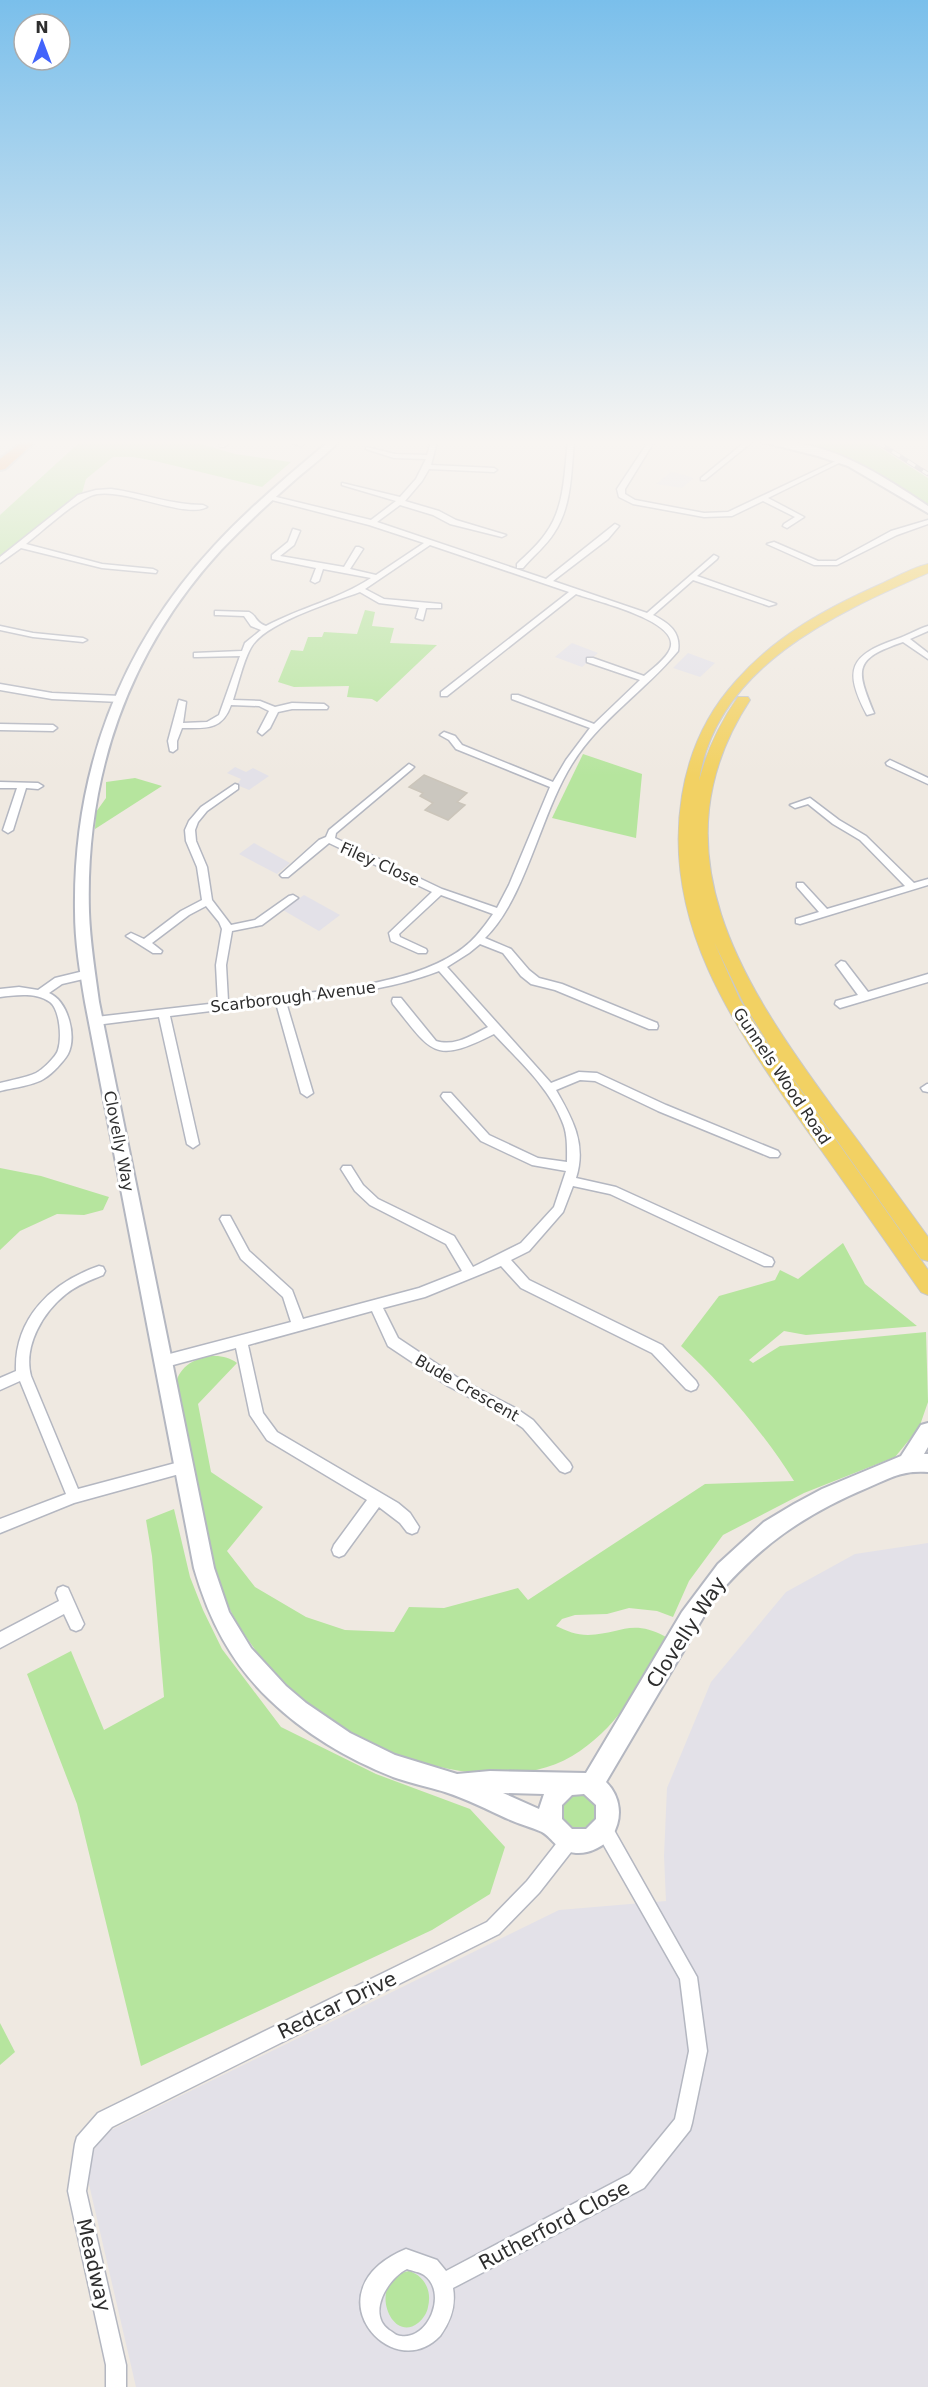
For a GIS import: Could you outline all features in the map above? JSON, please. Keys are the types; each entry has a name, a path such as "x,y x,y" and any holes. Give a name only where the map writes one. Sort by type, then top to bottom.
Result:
{"main road":[{"name":"Gunnels Wood Road","path":"928,568 860,598 800,631 750,674 719,712 707,732 700,855 706,893 720,941 743,988 770,1034 928,1253"},
{"name":"Gunnels Wood Road","path":"928,577 854,611 821,630 786,655 755,684 732,716 719,742 704,759 683,823 684,858 695,916 722,984 755,1042 928,1286"}],"street":[{"path":"52,553 102,566 153,571"},
{"name":"Clovelly Way","path":"214,553 168,612 147,647 121,699 92,784 84,847 82,899 88,974 96,1021 204,1568 215,1603 231,1636 266,1682 301,1714 343,1743 388,1764 457,1785 561,1833 586,1842 597,1837 603,1829"},
{"path":"279,553 275,557 296,563 347,568 379,578"},
{"path":"347,568 356,553"},
{"path":"177,726 209,725 223,716 244,653 253,639 266,629 291,616 360,590 414,553"},
{"name":"Scarborough Avenue","path":"96,1021 280,1000 402,981 441,967 480,940 500,914 555,786 570,760 594,727 669,657 676,645 671,630 648,616 463,553"},
{"path":"520,566 532,553"},
{"path":"547,582 584,553"},
{"path":"794,553 817,563 837,563 855,553"},
{"path":"648,616 714,557"},
{"path":"315,581 321,566"},
{"path":"692,578 772,604"},
{"path":"360,590 382,601 438,606"},
{"path":"444,694 575,591"},
{"path":"420,618 423,606"},
{"path":"218,613 246,614 250,616 254,624 266,629"},
{"path":"870,713 857,677 859,665 873,651 928,627"},
{"path":"0,628 33,635 83,640"},
{"path":"904,639 928,657"},
{"path":"197,655 244,653"},
{"path":"590,660 644,679"},
{"path":"0,687 52,696 121,699"},
{"path":"515,698 594,727"},
{"path":"173,749 171,740 177,726 177,713 182,702"},
{"path":"228,702 260,705 274,711 292,706 324,707"},
{"path":"262,732 274,711"},
{"path":"0,728 53,728"},
{"path":"444,735 452,738 459,747 555,786"},
{"path":"890,763 928,781"},
{"name":"Filey Close","path":"409,767 332,832 330,839 336,844 439,891 500,914"},
{"path":"0,785 38,786"},
{"path":"8,830 23,785"},
{"path":"223,1005 221,965 227,929 224,921 207,901 202,867 191,841 190,830 204,809 235,787"},
{"path":"795,805 825,797"},
{"path":"810,801 836,822 863,838 912,887"},
{"path":"285,875 308,857 321,842 330,839"},
{"path":"800,921 928,882"},
{"path":"800,885 825,914"},
{"path":"422,951 395,939 394,933 439,891"},
{"path":"227,929 258,923 293,898"},
{"path":"144,944 185,913 207,901"},
{"path":"131,936 157,951"},
{"path":"480,940 507,951 525,973 535,981 558,987 653,1026"},
{"path":"841,965 865,996"},
{"path":"162,1362 422,1293 502,1260 525,1247 559,1209 571,1175 573,1141 568,1121 549,1088 441,967"},
{"path":"40,994 59,981 88,974"},
{"path":"840,1004 928,978"},
{"path":"0,993 19,991 40,994 53,999 58,1005 66,1028 63,1053 41,1076 0,1087"},
{"path":"280,1000 307,1093"},
{"path":"398,1000 432,1044 440,1048 452,1048 496,1028"},
{"path":"164,1014 193,1144"},
{"path":"549,1088 579,1076 597,1077 774,1154"},
{"path":"447,1096 485,1138 536,1162 612,1190 768,1262"},
{"path":"347,1169 359,1188 374,1202 450,1240 470,1273"},
{"path":"226,1219 245,1255 288,1294 299,1326"},
{"path":"502,1260 525,1284 657,1349 691,1385"},
{"path":"74,1497 23,1374 26,1341 46,1304 59,1291 99,1271"},
{"name":"Bude Crescent","path":"376,1306 393,1342 453,1382 528,1424 566,1467"},
{"path":"241,1342 257,1414 272,1436 393,1508 405,1518 411,1527"},
{"path":"0,1384 23,1374"},
{"name":"Clovelly Way","path":"457,1785 490,1782 567,1784 583,1782 591,1785 689,1620 707,1592 725,1571 771,1529 801,1510 829,1495 918,1463 928,1431"},
{"path":"0,1526 74,1497 183,1467"},
{"path":"339,1550 376,1499"},
{"path":"0,1640 66,1599 76,1624"},
{"path":"561,1833 551,1804 559,1789 567,1784"},
{"path":"591,1785 600,1792 605,1802 608,1813 603,1829"},
{"name":"Rutherford Close","path":"441,2284 637,2181 683,2123 698,2051 688,1977 603,1829"},
{"name":"Redcar Drive","path":"84,2144 105,2120 493,1928 533,1887 561,1833"},
{"name":"Meadway","path":"84,2144 77,2191 116,2365 116,2387"},
{"path":"406,2259 419,2260 430,2267 441,2284 445,2299 445,2316 440,2332 431,2344 419,2353 407,2355 394,2351 383,2342 375,2329 372,2313 375,2287 382,2274 392,2264 406,2259"}],"shaded area":[{"path":"572,643 598,653 582,667 555,657"},
{"path":"688,653 715,663 700,677 673,668"},
{"path":"235,767 246,772 253,768 269,776 249,790 237,785 241,779 227,773"},
{"path":"254,843 290,863 277,874 239,854"},
{"path":"304,895 340,915 319,931 283,910"},
{"path":"928,1543 928,2387 136,2387 88,2180 91,2154 107,2132 559,1910 666,1901 664,1856 667,1788 711,1682 786,1592 855,1554"}],"green space":[{"path":"365,610 375,612 372,626 394,628 390,643 437,645 377,702 372,699 347,697 349,686 294,687 278,682 291,650 303,651 308,637 322,637 324,632 357,634"},
{"path":"583,754 642,774 636,838 552,818"},
{"path":"135,778 162,786 95,829 96,812 106,798 106,782"},
{"path":"0,1168 41,1176 109,1197 103,1210 84,1215 57,1214 20,1231 0,1250"},
{"path":"843,1243 865,1284 917,1326 806,1335 784,1331 749,1360 753,1363 780,1346 926,1332 928,1402 919,1428 895,1457 804,1493 723,1535 689,1581 673,1617 657,1611 629,1608 607,1614 575,1615 562,1619 556,1626 579,1634 599,1634 635,1628 654,1631 666,1637 630,1700 608,1727 580,1751 551,1766 518,1773 482,1773 445,1768 409,1758 375,1745 316,1712 285,1685 250,1643 234,1616 219,1583 205,1531 176,1384 179,1375 192,1362 210,1356 220,1356 237,1363 198,1404 211,1472 263,1507 227,1551 255,1587 306,1617 345,1630 394,1632 409,1607 444,1608 518,1588 528,1600 705,1484 794,1481 742,1410 681,1346 719,1296 775,1280 780,1270 798,1279"},
{"path":"174,1509 190,1577 222,1649 281,1727 376,1774 470,1809 505,1847 490,1894 432,1930 141,2066 77,1804 27,1674 71,1651 104,1730 164,1697 152,1556 146,1520"},
{"path":"579,1792 592,1797 597,1810 592,1823 579,1828 566,1823 561,1810 566,1797"},
{"path":"0,2023 15,2052 0,2065"},
{"path":"409,2271 423,2280 428,2290 429,2301 423,2318 408,2327 399,2325 392,2318 387,2308 386,2297 388,2286 396,2276"}],"building":[{"path":"424,775 467,793 457,802 465,805 448,820 425,810 433,803 420,796 423,793 409,787"}]}
